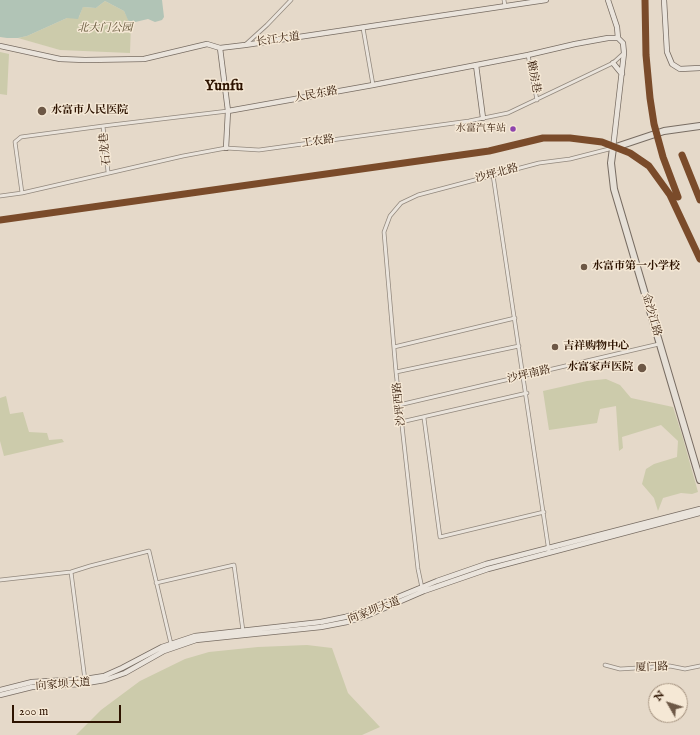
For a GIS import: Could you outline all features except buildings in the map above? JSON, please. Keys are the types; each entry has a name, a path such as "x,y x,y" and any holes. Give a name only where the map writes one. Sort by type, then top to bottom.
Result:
{"highway":[{"path":"612,148 664,131 700,126"},
{"name":"金沙江路","path":"612,148 611,168 614,188 700,480"}],"main road":[{"name":"长江大道","path":"0,46 60,58 85,60 144,59 207,44 220,48 245,45 546,0"},
{"path":"608,0 617,27 618,38 623,43 624,53 612,148"},
{"path":"664,0 667,52 672,64 680,69 700,68"},
{"name":"人民东路","path":"228,111 373,85 528,55 575,44 608,38 618,38"},
{"path":"220,48 228,111 226,148"},
{"path":"612,63 622,74"},
{"path":"476,65 483,118"},
{"name":"向家坝大道","path":"549,550 700,508"},
{"name":"向家坝大道","path":"1,691 36,681 85,681 116,672 154,650 171,646 203,634 243,632 341,618 364,611 486,564 700,513"}],"street":[{"path":"245,45 292,0"},
{"path":"504,0 505,6"},
{"path":"363,28 373,85"},
{"name":"工农路","path":"0,196 22,193 108,172 226,148 259,150 483,118 508,113 612,63 624,53"},
{"name":"糖房巷","path":"528,55 537,100"},
{"name":"人民东路","path":"22,193 15,142 20,137 228,111"},
{"name":"石龙巷","path":"103,126 108,172"},
{"name":"沙坪北路","path":"390,216 401,203 418,195 539,163 570,159 612,148"},
{"path":"494,175 549,550"},
{"name":"沙坪西路","path":"390,216 384,232 396,372 418,568 422,589"},
{"path":"394,346 515,318"},
{"name":"沙坪南路","path":"399,405 659,344"},
{"path":"396,372 520,346"},
{"path":"401,422 526,393"},
{"path":"424,418 440,537 544,512"},
{"path":"0,580 71,572 149,551 171,646"},
{"path":"156,583 234,565 243,632"},
{"path":"71,572 85,681"},
{"name":"厦门路","path":"605,665 620,669 670,666 685,669 700,666"}],"green space":[{"name":"北大门公园","path":"105,1 124,11 131,23 130,53 60,50 18,38 27,36 67,18 79,17 83,7 96,8"},
{"path":"0,52 9,54 7,95 0,94"},
{"path":"606,379 620,385 631,398 673,407 698,492 692,494 681,493 663,498 658,511 654,498 642,484 646,469 654,464 677,457 678,441 661,425 622,437 623,448 619,451 616,406 600,409 597,423 549,430 543,391 587,381"},
{"path":"6,396 10,414 23,412 29,432 47,433 49,440 62,439 64,442 4,456 0,441 0,398"},
{"path":"307,645 332,648 348,693 380,727 362,735 76,735 101,710 140,681 185,659 209,652 258,647"}],"shaded area":[{"path":"0,0 162,0 164,17 162,20 155,22 148,19 131,23 124,11 105,1 96,8 83,7 78,19 67,18 27,36 7,38 0,37"}],"transit line":[{"path":"645,0 646,55 654,124 663,157 678,197"},
{"path":"0,220 489,151 543,138 570,138 602,142 630,153 649,166 670,195 700,259"},
{"path":"682,155 700,200"}],"place":[{"name":"水富市人民医院","path":"42,111"},
{"name":"水富汽车站","path":"513,129"},
{"name":"水富市第一小学校","path":"584,267"},
{"name":"吉祥购物中心","path":"555,347"},
{"name":"水富家声医院","path":"642,368"}],"district":[{"name":"Yunfu","path":"224,87"}]}
